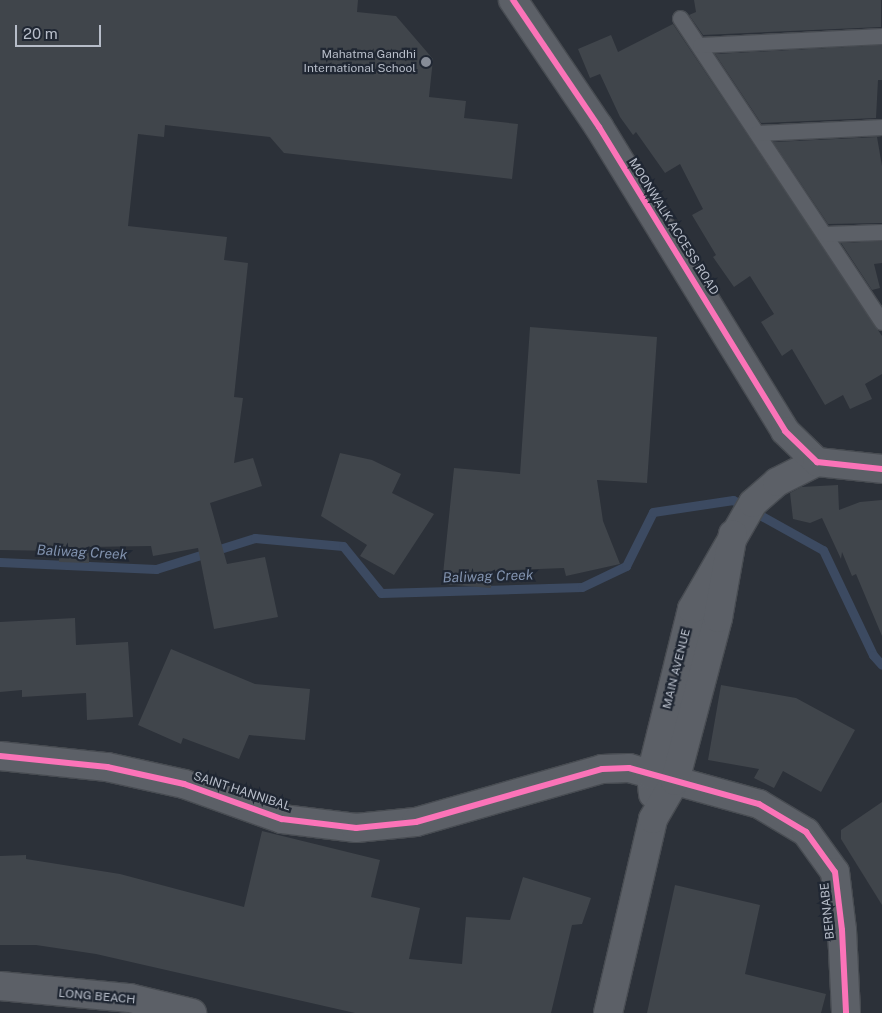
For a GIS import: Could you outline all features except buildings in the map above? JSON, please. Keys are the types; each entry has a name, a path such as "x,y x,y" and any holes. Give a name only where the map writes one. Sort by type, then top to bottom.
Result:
{"street":[{"name":"MOONWALK ACCESS ROAD","path":"514,0 599,127 785,431 817,462"},
{"path":"817,462 840,467 882,469"},
{"name":"MAIN AVENUE","path":"608,1013 663,778 692,609 733,534 762,493 777,482 817,462"},
{"name":"SAINT HANNIBAL","path":"0,756 107,767 184,784 282,819 356,828 416,822 602,769 629,768 663,778"},
{"name":"BERNABE","path":"663,778 759,804 806,832 835,872 842,930 846,1013"},
{"name":"LONG BEACH","path":"0,986 129,1006 192,1013"}],"lane":[{"path":"680,18 700,45 882,322"},
{"path":"700,45 882,36"},
{"path":"757,133 882,127"},
{"path":"825,234 882,232"}],"waterway":[{"name":"Baliwag Creek","path":"0,562 156,569 255,538 343,546 381,593 582,587 626,566 653,512 733,500 823,550 873,655 882,665"}],"cycle path":[{"path":"513,0 599,127 785,431 817,462 882,469"},
{"path":"0,756 107,767 184,784 282,819 356,828 416,822 602,769 629,768 759,804 806,832 835,872 842,930 846,1013"}],"place":[{"name":"Mahatma Gandhi International School","path":"426,62"}]}
